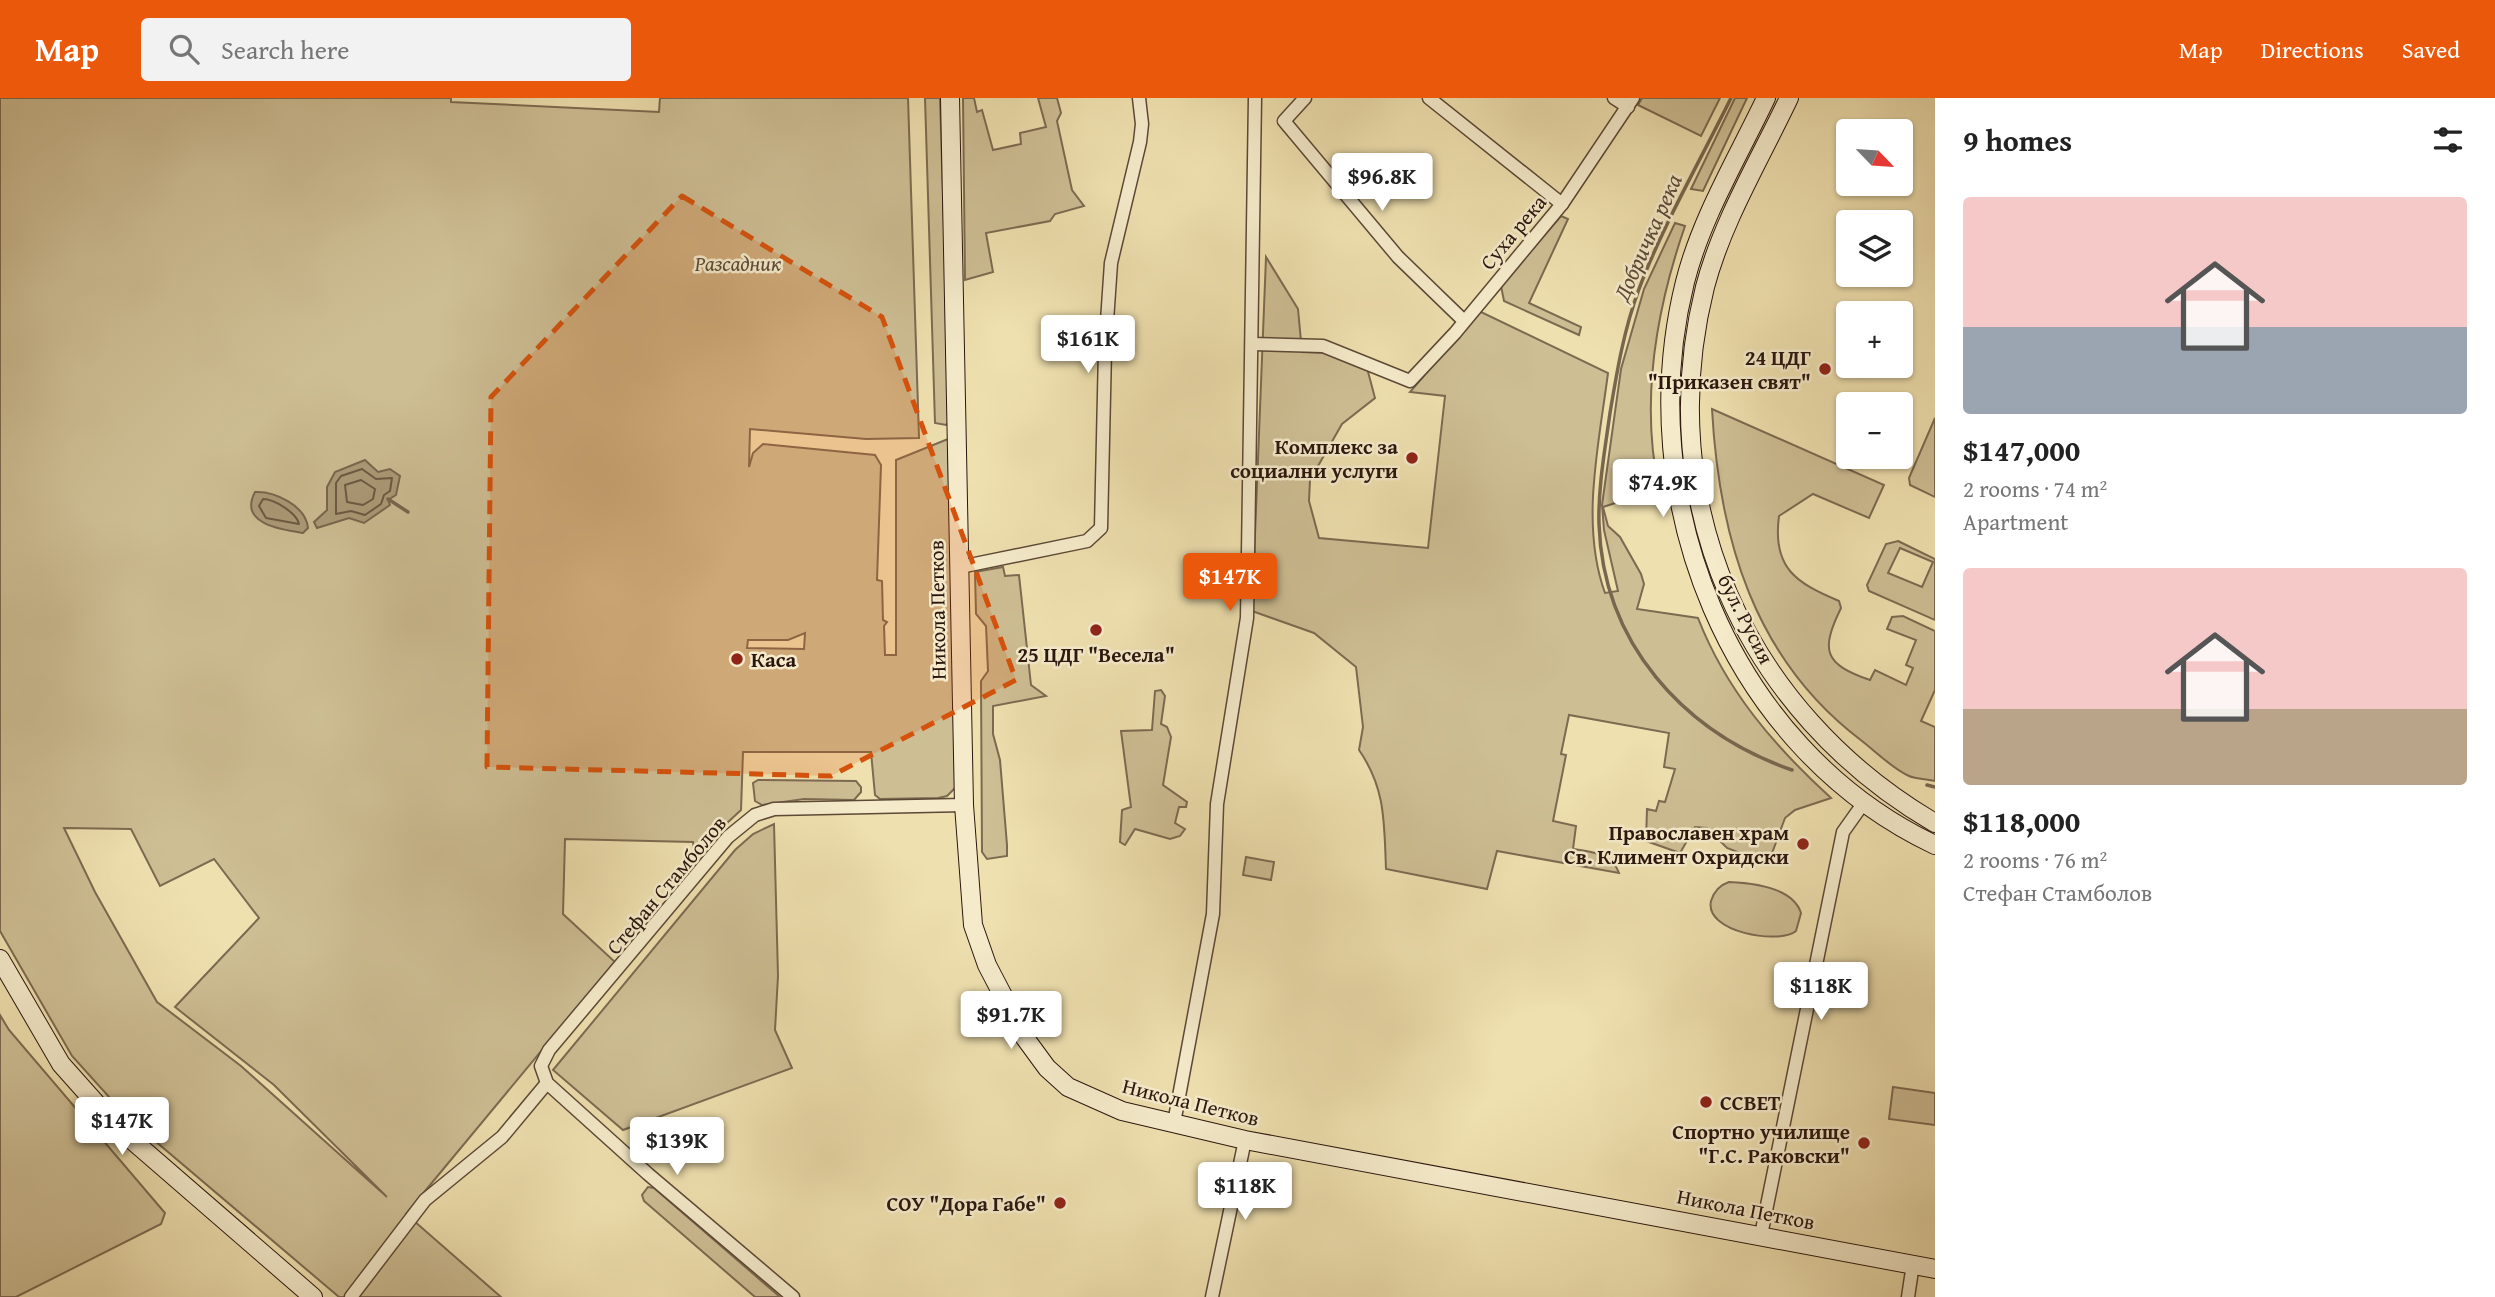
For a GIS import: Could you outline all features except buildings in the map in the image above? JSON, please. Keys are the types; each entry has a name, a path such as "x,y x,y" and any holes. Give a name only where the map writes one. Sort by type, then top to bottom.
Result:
{"main road":[{"name":"Никола Петков","path":"950,98 964,805 973,925 986,965 1025,1038 1047,1068 1068,1087 1122,1111 1245,1140 1935,1269"},
{"name":"бул. Русия","path":"1766,98 1702,233 1686,280 1674,339 1670,400 1674,470 1689,547 1706,599 1728,644 1761,696 1804,748 1865,801 1935,845"},
{"name":"бул. Русия","path":"1789,98 1721,241 1706,286 1695,342 1691,414 1694,467 1706,530 1725,592 1746,634 1777,684 1819,734 1856,768 1935,823"},
{"path":"0,959 61,1064 118,1128 313,1297"}],"street":[{"path":"960,567 1087,541 1101,528 1104,350 1111,263 1140,142 1139,98"},
{"path":"1174,1123 1213,914 1217,804 1247,618 1255,98"},
{"path":"1305,98 1284,121 1398,257 1463,320"},
{"path":"1429,98 1562,204"},
{"path":"1614,98 1630,102"},
{"name":"Суха река","path":"1252,344 1324,346 1410,381 1455,333 1463,320 1562,204 1630,102"},
{"path":"1761,1235 1843,832 1865,801"},
{"name":"Стефан Стамболов","path":"547,1083 541,1066 549,1050 728,837 755,815 790,806 964,805"},
{"path":"351,1297 425,1200 502,1137 547,1083 648,1174 793,1297"},
{"path":"1212,1297 1245,1140"},
{"path":"1908,1297 1913,1265"}],"highlighted area":[{"path":"682,196 882,317 1016,680 831,776 487,767 491,397"}],"green space":[{"name":"Разсадник","path":"0,98 451,98 451,102 659,112 660,98 908,98 919,438 866,439 750,429 749,467 753,453 763,444 875,455 881,465 877,580 882,581 883,620 887,622 884,626 885,655 896,655 896,460 948,439 956,787 947,796 938,798 880,799 875,795 871,752 743,752 741,810 712,837 695,860 693,842 565,839 563,914 615,962 406,1214 501,1297 339,1297 128,1118 72,1056 0,931","holes":["805,633 804,649 747,648 748,640 788,640","64,828 131,829 160,886 214,859 259,918 175,1007 274,1085 387,1197 241,1066 157,1002 95,892"]},
{"path":"925,98 940,98 950,420 946,425 935,423"},
{"path":"963,98 974,98 977,112 982,110 993,150 1021,144 1020,133 1046,127 1038,98 1057,98 1061,113 1057,121 1072,190 1084,206 1055,214 1050,221 986,233 993,272 965,280"},
{"path":"1642,98 1720,98 1701,136 1638,105"},
{"path":"1735,98 1747,98 1703,191 1691,189"},
{"path":"1561,216 1568,219 1529,303 1581,327 1579,335 1504,301 1501,286"},
{"path":"1675,223 1685,226 1659,323 1651,389 1653,456 1659,489 1603,507 1608,526 1620,537 1641,574 1644,584 1637,609 1698,618 1709,644 1737,693 1771,737 1831,798 1795,810 1785,818 1768,864 1727,848 1707,828 1695,827 1680,853 1646,841 1647,809 1656,811 1659,801 1665,802 1675,769 1664,767 1669,733 1569,715 1561,754 1566,755 1553,821 1576,826 1573,849 1606,857 1612,861 1619,873 1497,851 1487,889 1386,869 1384,821 1379,793 1368,764 1359,750 1363,727 1356,667 1314,633 1252,611 1266,257 1298,309 1302,352 1330,353 1367,368 1375,398 1342,424 1310,480 1309,501 1319,538 1428,548 1445,396 1410,392 1479,311 1608,373 1593,512 1598,567 1605,593 1618,591 1604,530 1602,505 1621,369 1644,289"},
{"path":"1712,409 1836,464 1836,469 1848,469 1884,485 1869,518 1813,494 1779,516 1779,549 1790,571 1799,580 1839,601 1841,608 1830,635 1829,645 1830,654 1843,668 1870,680 1875,670 1906,685 1913,668 1906,665 1916,640 1887,629 1892,617 1903,616 1935,631 1935,690 1921,721 1935,727 1935,781 1912,777 1897,769 1825,709 1794,673 1769,634 1749,593 1723,504"},
{"path":"1935,418 1935,497 1910,485 1909,478"},
{"path":"1898,541 1935,559 1935,620 1869,591 1867,585 1886,544","holes":["1900,548 1933,562 1922,587 1888,573"]},
{"path":"1003,567 1005,576 1019,575 1031,685 1046,696 993,706 993,734 1000,760 1007,856 987,859 982,852 981,681 988,671 986,626 976,614 975,572"},
{"path":"1161,690 1165,696 1161,724 1167,727 1171,737 1163,785 1187,802 1186,807 1179,807 1175,823 1185,829 1180,836 1170,839 1135,829 1125,845 1120,842 1122,810 1131,807 1121,731 1152,730 1155,691"},
{"path":"758,780 856,781 861,792 854,800 804,799 762,805 755,801 753,783"},
{"path":"774,824 778,976 775,1030 792,1068 623,1130 553,1070 735,850 753,834"},
{"path":"1246,857 1274,862 1271,880 1243,875"},
{"path":"1729,882 1771,888 1790,898 1801,913 1796,931 1775,937 1760,936 1730,928 1719,921 1712,912 1711,901 1718,889"},
{"path":"0,1015 9,1030 165,1213 161,1224 16,1297 0,1297"},
{"path":"1893,1087 1935,1093 1935,1125 1889,1119"},
{"path":"648,1187 654,1188 780,1297 755,1297 644,1201 642,1195"}],"water":[{"path":"365,460 378,472 390,469 400,476 396,495 388,500 390,505 364,523 349,518 317,528 314,522 327,510 327,487 335,472"},
{"path":"255,492 271,494 288,501 302,513 308,528 303,533 284,530 257,518 251,503"}],"waterway":[{"name":"Добричка река","path":"1731,98 1648,265 1629,319 1610,413 1601,482 1599,524 1604,567 1616,607 1633,644 1656,677 1684,707 1716,732 1753,753 1792,770"},
{"path":"388,499 408,512"},
{"name":"Добричка река","path":"1927,785 1935,787"}],"place":[{"name":"24 ЦДГ \"Приказен свят\"","path":"1825,369"},
{"name":"Комплекс за социални услуги","path":"1412,458"},
{"name":"25 ЦДГ \"Весела\"","path":"1096,630"},
{"name":"Каса","path":"737,659"},
{"name":"Православен храм Св. Климент Охридски","path":"1803,844"},
{"name":"ССВЕТ","path":"1706,1102"},
{"name":"Спортно училище \"Г.С. Раковски\"","path":"1864,1143"},
{"name":"СОУ \"Дора Габе\"","path":"1060,1203"}]}
